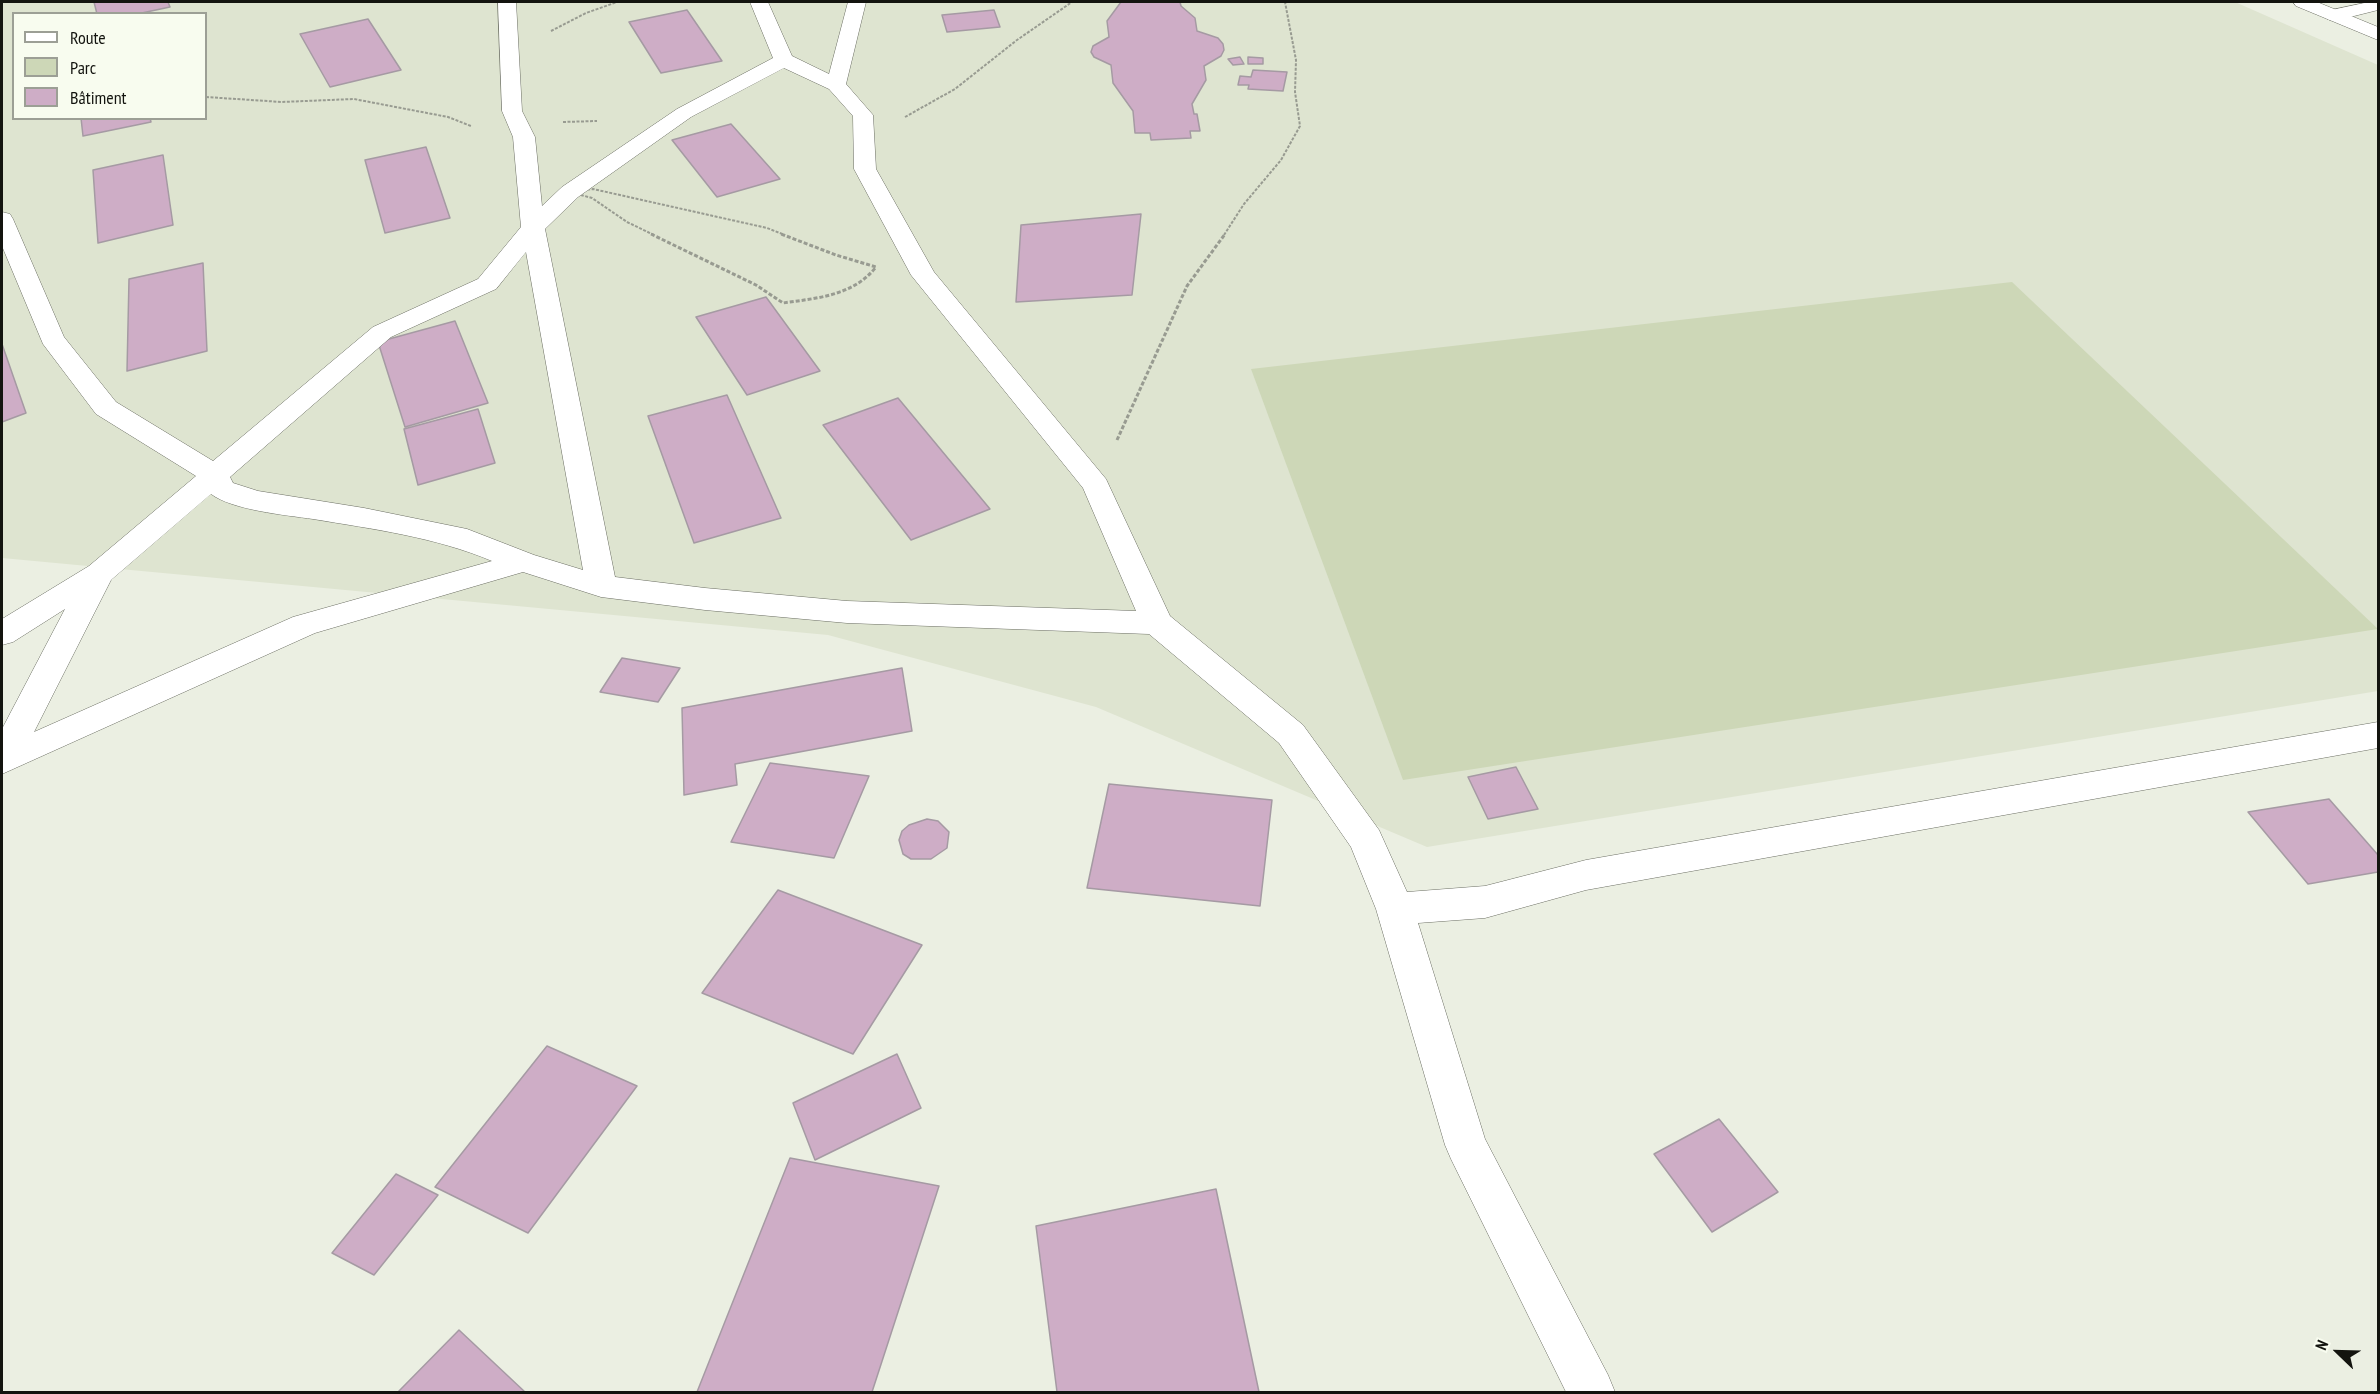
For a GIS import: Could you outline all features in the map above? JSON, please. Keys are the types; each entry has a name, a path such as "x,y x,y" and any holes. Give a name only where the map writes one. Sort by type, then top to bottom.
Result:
{"main road":[{"path":"507,2 512,111 524,137 533,228 602,586"},
{"path":"759,2 784,60 836,85 862,116 865,169 922,275 1096,485 1157,623 1291,734 1366,840 1395,909 1466,1145 1591,1392"},
{"path":"836,85 857,2"},
{"path":"2302,2 2379,34"},
{"path":"2334,15 2379,5"},
{"path":"2,634 100,573 382,332 487,284 533,228 570,192 684,113 784,60"},
{"path":"2,219 52,339 106,408 215,475 222,489 254,500 364,518 467,539 523,562 602,586 705,599 847,612 1157,623"},
{"path":"2,761 304,625 523,562"},
{"path":"2,761 100,573"},
{"path":"1395,909 1485,902 1586,875 2379,735"}],"path":[{"path":"510,51 586,13 617,2"},
{"path":"865,169 886,157 905,117 955,89 1017,40 1072,2"},
{"path":"1096,485 1187,286 1211,255 1244,204 1281,160 1300,126 1295,92 1296,60 1286,2"},
{"path":"207,97 282,102 354,99 448,117 486,132 524,137"},
{"path":"512,111 542,122 597,121"},
{"path":"593,189 767,228 836,255 876,267 872,273 841,293 783,303 756,285 627,222 592,198 570,192 593,189"}],"shaded area":[{"path":"2,2 2235,2 2378,65 2378,691 1427,847 1096,707 828,635 2,558"}],"green space":[{"path":"2012,282 2378,629 1403,780 1251,369"}],"building":[{"path":"94,2 168,2 170,7 146,12 96,12"},
{"path":"1121,2 1180,2 1181,6 1195,18 1197,31 1218,38 1223,44 1224,50 1221,56 1204,66 1206,80 1192,104 1194,114 1197,114 1200,131 1190,131 1191,138 1151,140 1150,133 1135,133 1133,111 1113,83 1111,65 1094,57 1091,52 1093,46 1109,37 1107,21"},
{"path":"687,10 722,61 661,73 629,22"},
{"path":"994,10 1000,27 947,32 942,15"},
{"path":"368,19 401,70 330,87 300,34"},
{"path":"1240,57 1244,64 1233,65 1228,59"},
{"path":"1248,57 1263,58 1263,64 1248,64"},
{"path":"1253,70 1287,72 1283,91 1248,89 1249,85 1238,85 1240,76 1251,77"},
{"path":"81,120 150,120 151,122 83,136"},
{"path":"731,124 780,179 717,197 672,140"},
{"path":"426,147 450,218 385,233 365,160"},
{"path":"163,155 173,225 98,243 93,170"},
{"path":"1141,214 1132,295 1016,302 1021,225"},
{"path":"203,263 207,351 127,371 129,279"},
{"path":"766,297 820,371 747,395 696,317"},
{"path":"455,321 488,403 405,427 378,342"},
{"path":"2,344 26,413 2,422"},
{"path":"727,395 781,518 694,543 648,416"},
{"path":"898,398 990,509 911,540 823,425"},
{"path":"478,409 495,463 418,485 404,429"},
{"path":"622,658 680,668 658,702 600,692"},
{"path":"902,668 912,731 735,764 737,785 684,795 682,708"},
{"path":"770,763 869,776 834,858 731,842"},
{"path":"1516,767 1538,809 1488,819 1468,777"},
{"path":"1109,784 1272,800 1260,906 1087,888"},
{"path":"2329,799 2378,855 2378,872 2308,884 2248,812"},
{"path":"927,819 938,821 949,832 947,848 931,859 911,859 903,854 899,840 902,831 909,825"},
{"path":"778,890 922,945 853,1054 702,993"},
{"path":"547,1046 637,1086 528,1233 435,1187"},
{"path":"897,1054 921,1108 815,1160 793,1103"},
{"path":"1719,1119 1778,1192 1712,1232 1654,1154"},
{"path":"790,1158 939,1186 872,1392 697,1392"},
{"path":"396,1174 438,1195 374,1275 332,1253"},
{"path":"1216,1189 1259,1392 1057,1392 1036,1226"},
{"path":"459,1330 525,1392 398,1392"}]}
